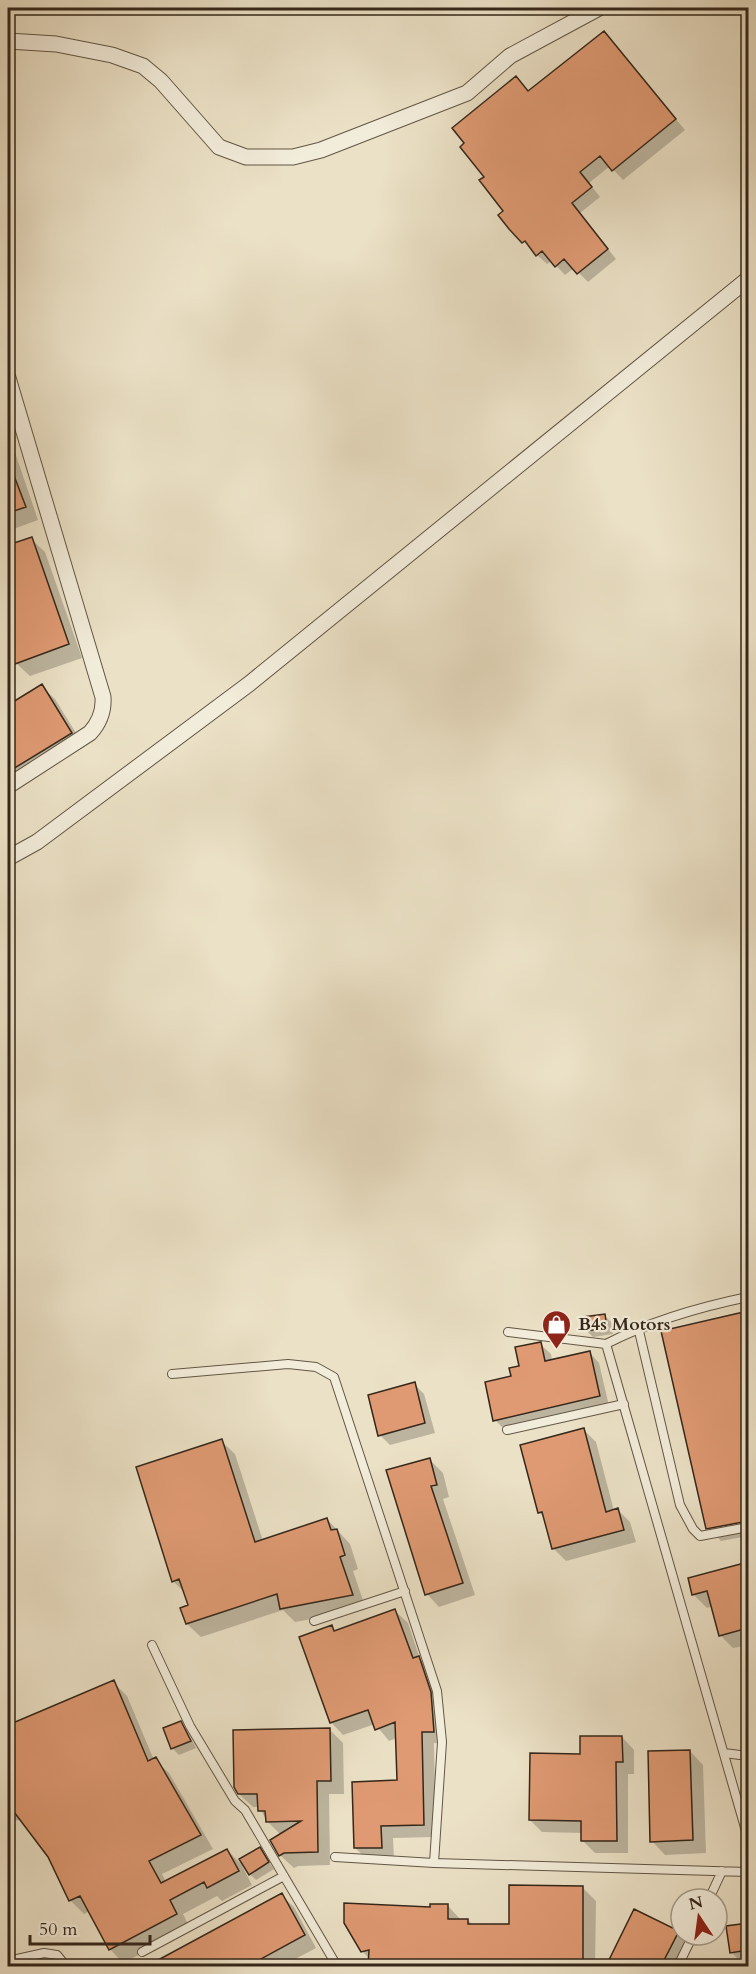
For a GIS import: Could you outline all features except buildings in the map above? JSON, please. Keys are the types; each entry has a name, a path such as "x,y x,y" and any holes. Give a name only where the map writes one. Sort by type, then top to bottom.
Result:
{"street":[{"path":"8,41 56,44 112,55 143,66 161,81 219,147 246,157 293,157 321,150 467,93 510,56 599,8"},
{"path":"8,858 37,842 249,684 748,279"},
{"path":"8,378 103,696 103,707 96,726 90,733 8,786"}],"lane":[{"path":"508,1332 606,1344 638,1327 717,1304 748,1298"},
{"path":"638,1327 680,1504 693,1529 700,1536 748,1527"},
{"path":"606,1344 748,1838"},
{"path":"172,1374 288,1364 316,1367 334,1377 437,1691 442,1742 434,1863"},
{"path":"507,1430 624,1404"},
{"path":"314,1621 405,1591"},
{"path":"152,1645 190,1726 235,1801 245,1810 337,1966"},
{"path":"724,1753 748,1756"},
{"path":"335,1857 434,1863 748,1872"},
{"path":"715,1887 722,1871"},
{"path":"142,1952 284,1876"},
{"path":"678,1966 687,1947"},
{"path":"8,1961 44,1953 57,1955 66,1966"}],"place":[{"name":"B4s Motors","path":"557,1350"}]}
